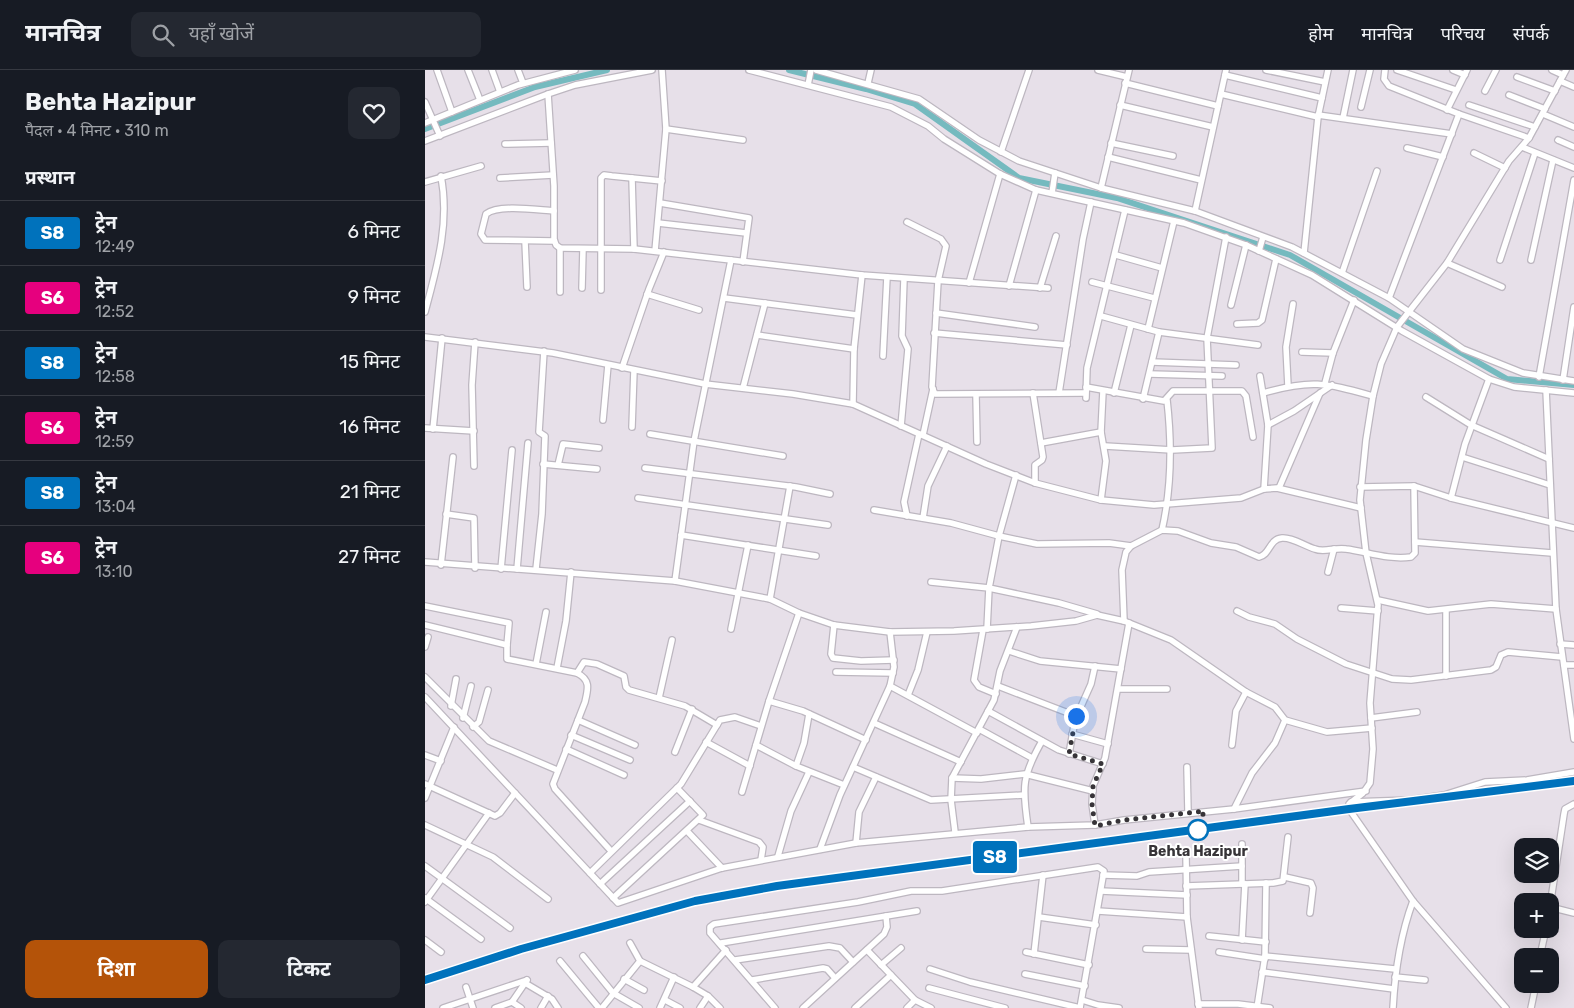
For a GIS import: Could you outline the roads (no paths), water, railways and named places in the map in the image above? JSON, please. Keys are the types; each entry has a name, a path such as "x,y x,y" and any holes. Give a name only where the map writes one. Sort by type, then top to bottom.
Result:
{"street":[{"path":"437,70 452,112"},
{"path":"468,70 480,100"},
{"path":"492,70 500,92"},
{"path":"518,70 523,83"},
{"path":"540,70 547,74"},
{"path":"425,123 434,122 480,100 547,74 575,70"},
{"path":"425,141 439,133 548,94 575,86 652,70"},
{"path":"655,251 666,129 662,70"},
{"path":"749,70 891,107 927,126 944,139 1000,174 1036,190 1053,190 1091,202 1173,221 1246,245 1261,243"},
{"path":"868,83 871,70"},
{"path":"1001,152 1029,70"},
{"path":"1099,70 1126,80 1218,106"},
{"path":"1101,188 1129,70"},
{"path":"1266,70 1325,82"},
{"path":"1305,253 1318,116 1328,70"},
{"path":"1343,118 1353,70"},
{"path":"1361,107 1370,70"},
{"path":"1385,70 1384,79 1389,86 1447,110 1529,138"},
{"path":"1397,70 1457,90"},
{"path":"1447,110 1466,72 1453,70"},
{"path":"1485,91 1496,70"},
{"path":"1506,1008 1413,901 1350,812 1348,806 1366,790 1371,778 1372,674 1378,611 1366,553 1361,508 1361,487 1373,396 1385,353 1397,327 1447,263 1505,168 1529,138 1565,72 1552,70"},
{"path":"808,85 812,73 839,72 908,95 929,104 979,140 1055,176 1195,210 1261,243 1305,253 1409,310 1463,349 1515,371 1539,377 1574,381"},
{"path":"1195,210 1225,72 1322,98"},
{"path":"1517,77 1555,91"},
{"path":"1560,81 1574,87"},
{"path":"548,94 553,175 554,241 560,248 560,292"},
{"path":"1221,94 1318,116 1452,134"},
{"path":"1509,95 1574,128"},
{"path":"425,102 439,133"},
{"path":"1121,105 1213,127"},
{"path":"1469,105 1535,127"},
{"path":"1389,298 1459,114"},
{"path":"666,129 743,140"},
{"path":"1558,140 1574,147"},
{"path":"505,144 551,143"},
{"path":"1111,143 1173,156"},
{"path":"1522,147 1574,168"},
{"path":"1407,148 1443,157"},
{"path":"1474,153 1505,168"},
{"path":"1500,260 1535,153"},
{"path":"1108,157 1201,180"},
{"path":"1531,260 1553,160"},
{"path":"425,182 481,166"},
{"path":"1342,273 1377,171"},
{"path":"969,284 1000,174"},
{"path":"500,178 553,175"},
{"path":"601,290 601,178 605,175 662,181"},
{"path":"425,312 445,226 445,201 441,176"},
{"path":"1053,190 1055,176"},
{"path":"632,178 634,249"},
{"path":"1539,377 1574,180"},
{"path":"1009,286 1036,190"},
{"path":"1059,392 1083,238 1091,202"},
{"path":"660,203 749,218 743,262"},
{"path":"554,211 509,209 490,211 486,214 481,234 483,239 554,241"},
{"path":"1086,392 1087,368 1116,255 1125,210"},
{"path":"1148,330 1173,221"},
{"path":"907,222 944,242 945,251 938,281 933,389 904,502 907,516"},
{"path":"658,223 746,233"},
{"path":"1040,288 1056,236"},
{"path":"1105,446 1171,450 1212,448 1207,338 1226,237"},
{"path":"525,241 527,287"},
{"path":"1261,243 1276,258 1312,275 1397,327 1489,379 1514,387 1574,393"},
{"path":"1231,305 1246,245"},
{"path":"560,248 634,249 904,279 1048,288"},
{"path":"582,288 583,249"},
{"path":"622,368 647,294 664,252"},
{"path":"1116,255 1161,268"},
{"path":"1237,324 1258,323 1262,320 1276,258"},
{"path":"675,581 688,475 705,384 725,298 731,260"},
{"path":"1447,263 1502,287"},
{"path":"853,404 854,349 862,275"},
{"path":"883,356 887,277"},
{"path":"901,426 908,349 902,336 904,279"},
{"path":"1092,282 1154,298"},
{"path":"647,294 699,310"},
{"path":"725,298 857,315"},
{"path":"1325,383 1333,353 1354,300"},
{"path":"743,388 765,303"},
{"path":"1288,386 1286,347 1293,304"},
{"path":"1563,380 1574,307"},
{"path":"936,313 1035,326"},
{"path":"1101,316 1148,330 1258,345"},
{"path":"1114,393 1131,325"},
{"path":"1143,399 1159,332"},
{"path":"935,333 1067,345"},
{"path":"757,335 854,349"},
{"path":"425,337 544,352 705,384 793,394 853,404 1035,483 1101,500 1168,504 1241,498 1264,489 1279,488 1361,508"},
{"path":"433,429 442,338"},
{"path":"474,466 473,384 475,342"},
{"path":"536,569 545,436 539,432 544,352"},
{"path":"1302,352 1333,353"},
{"path":"1152,362 1237,365"},
{"path":"603,420 608,365"},
{"path":"632,427 634,370"},
{"path":"1150,374 1222,376"},
{"path":"1260,376 1268,425 1264,489"},
{"path":"1451,498 1471,425 1489,379"},
{"path":"1263,393 1288,386 1325,383 1373,396"},
{"path":"1268,425 1294,411 1332,385"},
{"path":"933,389 939,395 1103,391 1143,399 1167,400"},
{"path":"1162,530 1168,504 1171,450 1167,400 1171,392 1209,390 1244,392 1253,437"},
{"path":"1546,390 1556,609 1574,739"},
{"path":"1101,500 1106,461 1105,446 1101,432 1103,391"},
{"path":"1033,393 1043,457 1035,465 1035,483"},
{"path":"1279,488 1320,393"},
{"path":"976,395 977,442"},
{"path":"1426,397 1471,425 1549,459"},
{"path":"425,428 474,431"},
{"path":"1041,443 1101,432"},
{"path":"650,434 783,456"},
{"path":"517,569 528,443"},
{"path":"558,465 563,444 599,448"},
{"path":"923,518 928,486 947,446"},
{"path":"501,569 512,450"},
{"path":"441,565 453,457"},
{"path":"1462,457 1550,485"},
{"path":"543,464 597,470"},
{"path":"645,468 688,475 790,486 831,494"},
{"path":"996,694 979,687 974,680 985,629 989,588 999,536 1016,475"},
{"path":"770,600 790,486"},
{"path":"1361,487 1414,486 1451,498 1574,528"},
{"path":"1095,826 1093,791 1108,744 1118,689 1127,622 1123,563 1126,552 1131,546 1162,530 1178,531 1211,543 1236,547 1259,557 1265,555 1272,542 1281,538 1293,540 1315,550 1334,548 1381,557 1411,557 1415,556 1414,486"},
{"path":"638,498 828,525"},
{"path":"874,510 951,523 999,536 1046,544 1109,543 1131,546"},
{"path":"446,514 472,517 475,520 475,568"},
{"path":"681,534 816,556"},
{"path":"1415,542 1552,553"},
{"path":"731,629 748,545"},
{"path":"1328,572 1334,548"},
{"path":"425,562 475,568 536,569 675,581 770,600 799,613 834,625 890,632 1017,627 1076,621 1097,615"},
{"path":"557,668 566,621 571,572"},
{"path":"931,582 989,588 1059,603 1127,622 1171,640 1246,692 1275,706 1285,720 1327,732 1372,728"},
{"path":"1377,600 1428,611 1491,604 1556,609"},
{"path":"425,606 509,623 507,659 557,668 577,673 586,678 589,688 557,770 554,779 555,789 611,851"},
{"path":"1341,608 1378,611"},
{"path":"1446,610 1446,676"},
{"path":"1237,611 1249,618 1275,624 1325,654 1372,674 1402,680 1491,670 1497,667 1501,655 1508,652 1562,657"},
{"path":"536,664 546,612"},
{"path":"742,792 761,726 799,613"},
{"path":"425,625 507,645"},
{"path":"834,625 831,654 833,658 861,661 894,660"},
{"path":"955,832 951,800 952,778 996,694 1000,671 1017,627"},
{"path":"820,849 844,785 890,686 894,660 890,632"},
{"path":"908,696 918,670 927,632"},
{"path":"425,648 428,637"},
{"path":"659,698 672,640"},
{"path":"1560,644 1574,645"},
{"path":"1009,651 1040,661 1121,669"},
{"path":"577,673 584,662 597,664 624,676 627,689 692,709 717,725"},
{"path":"1564,665 1574,665"},
{"path":"1069,754 1076,716 1091,684 1095,666"},
{"path":"837,672 893,673"},
{"path":"425,677 451,706 489,741 557,770"},
{"path":"451,706 456,679"},
{"path":"463,718 471,686"},
{"path":"890,686 1032,758"},
{"path":"998,686 1076,716"},
{"path":"1118,689 1167,689"},
{"path":"473,727 479,722 488,690"},
{"path":"1232,745 1236,711 1246,692"},
{"path":"425,699 454,727 618,903 722,868 778,856 856,843 955,832 1028,827 1095,826 1188,812 1235,809 1366,790"},
{"path":"769,701 809,714 866,740"},
{"path":"675,752 692,709"},
{"path":"988,711 1069,754 1103,764"},
{"path":"1371,718 1417,712"},
{"path":"796,766 804,744 809,714"},
{"path":"590,873 685,779 720,720 729,717 761,726"},
{"path":"578,720 635,745"},
{"path":"1235,809 1249,778 1262,757 1275,743 1285,720"},
{"path":"874,723 961,762"},
{"path":"425,798 427,785 441,761 454,727"},
{"path":"1072,734 1108,744"},
{"path":"571,735 630,760"},
{"path":"1028,827 1024,795 1025,774 1042,741"},
{"path":"706,742 750,766"},
{"path":"756,745 809,772 844,785"},
{"path":"566,749 624,774"},
{"path":"425,754 441,761"},
{"path":"853,767 922,798 951,800 1024,795"},
{"path":"1187,767 1188,812"},
{"path":"778,856 791,812 809,772"},
{"path":"1351,802 1416,799 1444,795 1485,782 1527,780 1574,772"},
{"path":"952,778 981,779 1025,774 1093,791"},
{"path":"856,843 859,812 876,777"},
{"path":"427,785 489,813 499,814 515,793"},
{"path":"613,898 703,815 677,788"},
{"path":"600,884 690,801"},
{"path":"1552,893 1565,809 1574,804"},
{"path":"481,939 426,900 489,813"},
{"path":"699,820 759,842 763,847 761,860"},
{"path":"425,825 467,844 504,864 548,899"},
{"path":"687,831 722,868"},
{"path":"1186,886 1280,882 1285,877 1289,838"},
{"path":"1242,844 1242,940"},
{"path":"1186,855 1187,917 1198,1006 1238,1004 1271,1008"},
{"path":"425,866 509,928"},
{"path":"1103,875 1137,876 1149,872 1242,866"},
{"path":"775,1008 710,929 719,921 858,902 911,891 942,891 1098,867 1103,869 1096,925 1080,1008 970,982 930,969"},
{"path":"1034,954 1043,875"},
{"path":"1285,877 1311,882 1313,888 1309,913"},
{"path":"1257,1007 1265,957 1266,883"},
{"path":"1101,891 1187,895"},
{"path":"1393,1008 1395,969 1403,931 1413,901"},
{"path":"1559,909 1574,913"},
{"path":"721,943 917,911"},
{"path":"1098,911 1187,917"},
{"path":"803,1008 887,930 886,916"},
{"path":"1039,917 1096,925"},
{"path":"1209,936 1266,942"},
{"path":"425,940 441,952"},
{"path":"630,944 640,961 693,987 720,1008"},
{"path":"735,960 829,946 840,948 853,962"},
{"path":"881,965 901,948"},
{"path":"1146,949 1191,950"},
{"path":"693,987 726,950"},
{"path":"867,950 915,1000 931,1008"},
{"path":"1026,952 1089,965"},
{"path":"1219,952 1395,969"},
{"path":"583,956 613,993 639,1008"},
{"path":"561,961 601,1008 640,961"},
{"path":"752,980 823,968 827,969 835,978"},
{"path":"1262,972 1394,989"},
{"path":"1025,974 1085,986"},
{"path":"855,1008 891,976"},
{"path":"660,1008 674,977"},
{"path":"1395,977 1425,980"},
{"path":"624,979 644,990"},
{"path":"443,1008 527,980 512,1002 495,1008"},
{"path":"525,983 548,996 559,1008"},
{"path":"466,987 473,1008"},
{"path":"929,988 1005,1008"},
{"path":"1531,1008 1534,993"},
{"path":"541,1008 548,996"},
{"path":"700,1008 707,996"},
{"path":"665,1000 680,1008"},
{"path":"907,1008 915,1000"},
{"path":"1082,1000 1098,1005 1119,1008"},
{"path":"512,1002 521,1008"}],"waterway":[{"path":"425,129 535,87 607,70"},
{"path":"789,70 866,89 915,104 1019,178 1117,198 1290,255 1507,379 1574,385"}],"railway":[{"path":"425,980 521,949 695,901 777,886 1349,809 1574,781"}],"train":[{"name":"S8","path":"425,980 521,949 695,901 777,886 1349,809 1574,781"}],"place":[{"name":"Behta Hazipur","path":"1198,830"}]}
